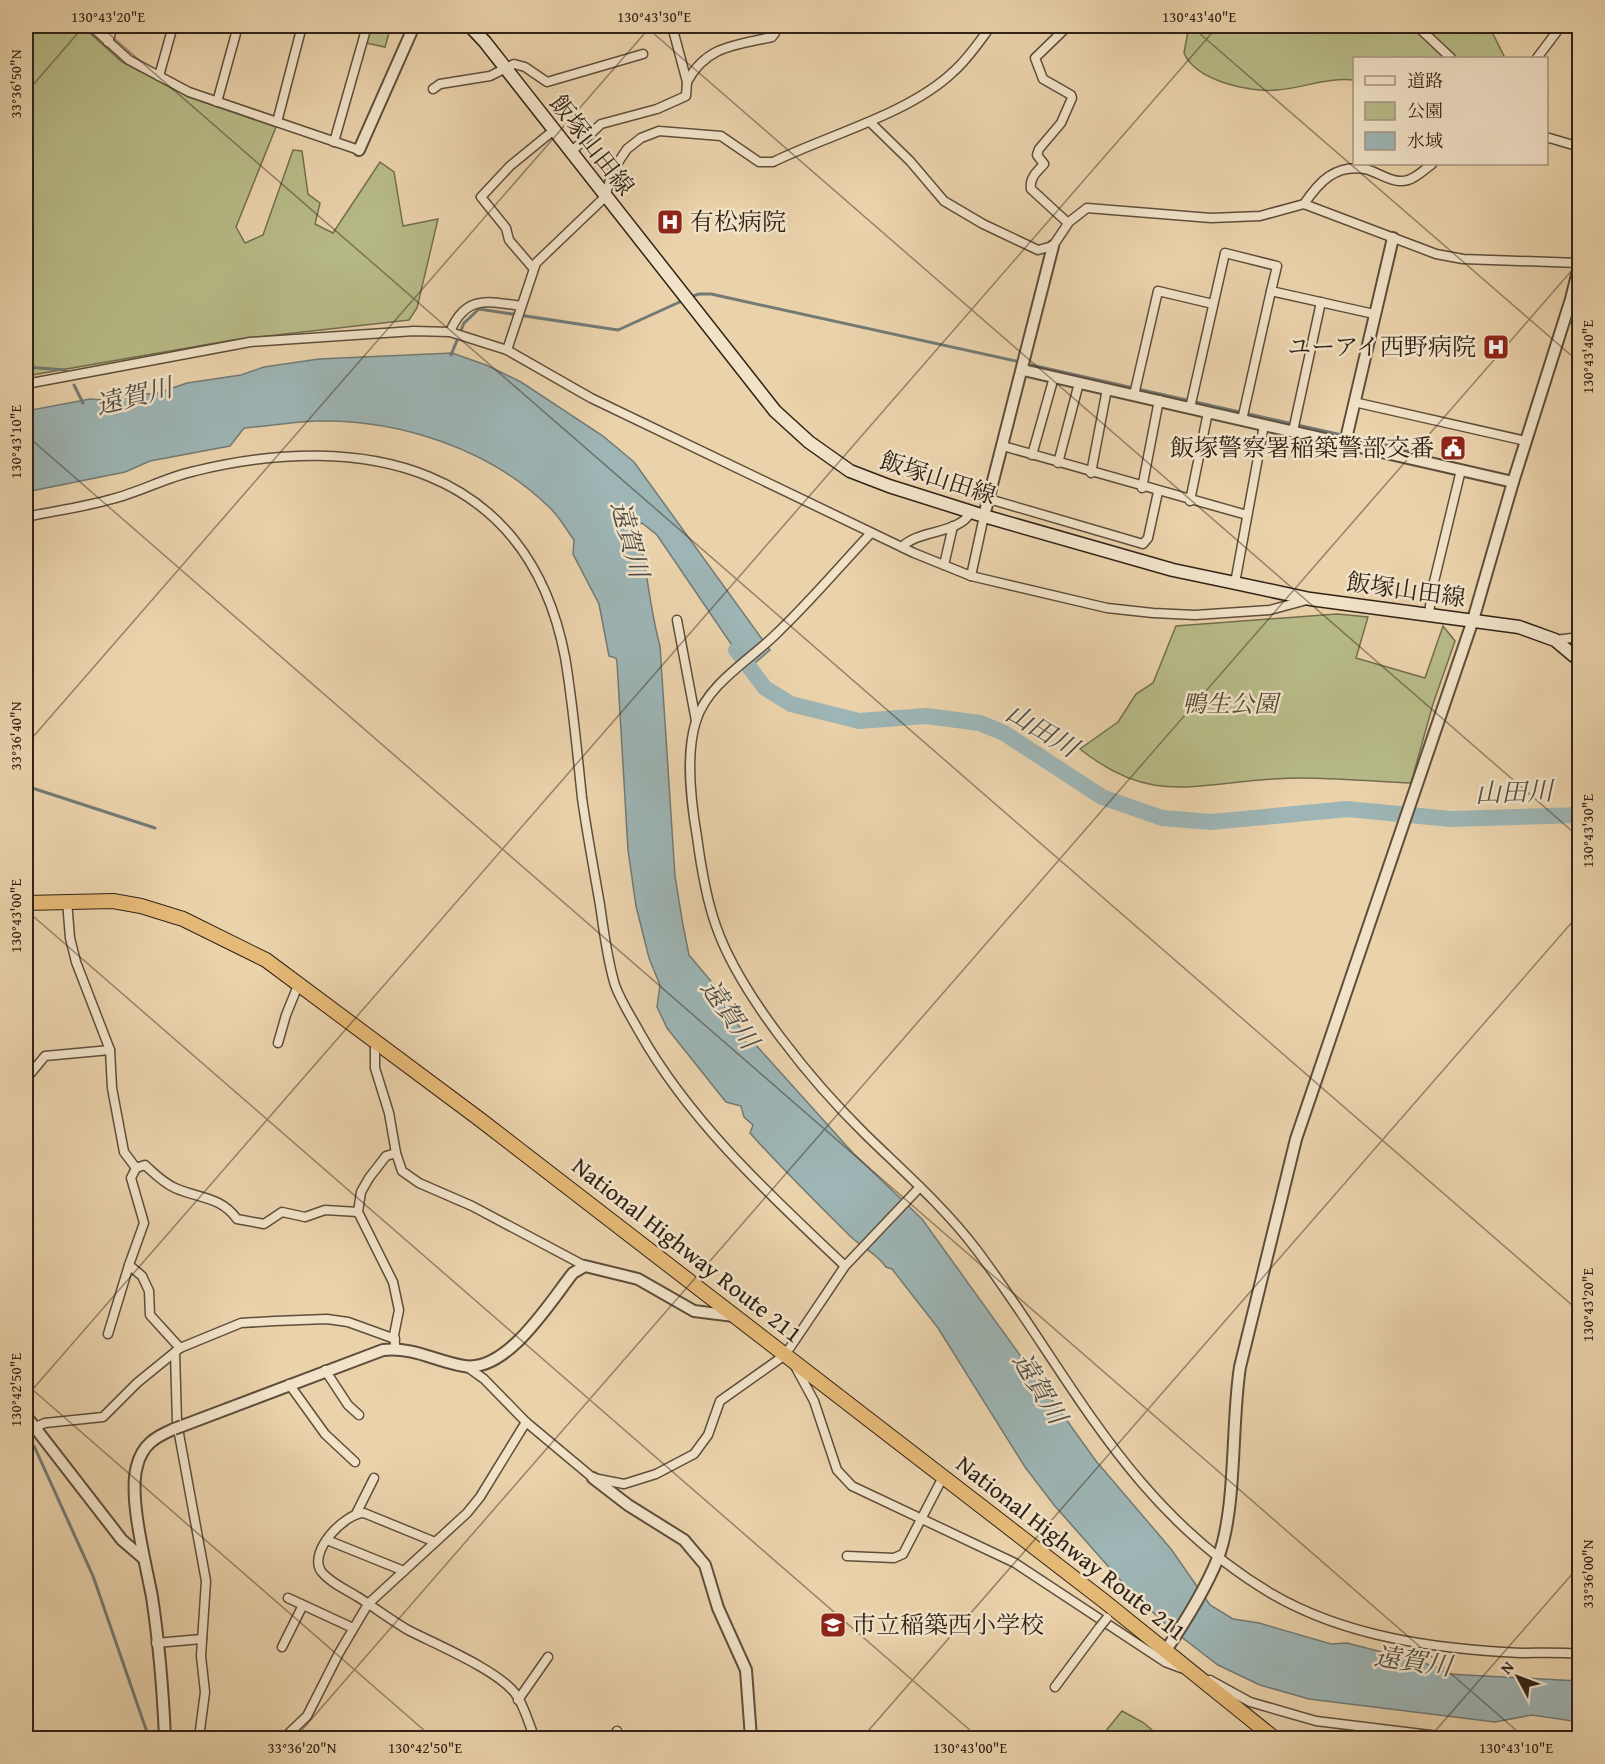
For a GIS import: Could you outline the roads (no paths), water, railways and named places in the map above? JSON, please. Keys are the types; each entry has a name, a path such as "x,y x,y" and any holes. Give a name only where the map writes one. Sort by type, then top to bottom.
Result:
{"highway":[{"name":"National Highway Route 211","path":"26,903 113,901 183,920 242,946 299,983 943,1477 1110,1614 1168,1647 1193,1671 1274,1738"}],"main road":[{"name":"飯塚山田線","path":"470,26 775,411 808,442 850,471 889,486 984,516 1173,570 1310,599 1519,627 1556,640 1580,661"}],"street":[{"path":"91,26 129,60 189,92 359,150 414,26"},
{"path":"108,42 113,26"},
{"path":"159,76 173,26"},
{"path":"217,102 238,26"},
{"path":"277,123 303,26"},
{"path":"334,142 367,26"},
{"path":"571,152 601,124 657,109 686,96 687,82 672,26"},
{"path":"687,82 705,57 731,46 772,37 775,33 773,26"},
{"path":"507,350 533,268 539,258 605,197 613,170 627,149 641,138 659,131 720,136 754,160 765,164 854,126 871,123 951,74 968,58 991,26"},
{"path":"1068,26 1035,58 1043,78 1071,94 1072,98 1061,123 1039,150 1038,154 1044,164 1031,179 1030,184 1031,189 1068,223"},
{"path":"1418,26 1450,57"},
{"path":"1538,57 1561,26"},
{"path":"433,89 440,84 490,76 514,64 525,67 547,81 643,54"},
{"path":"871,123 910,161 944,201 956,210 1029,248 1038,250 1053,246"},
{"path":"533,268 508,240 506,228 481,198 510,166 554,130"},
{"path":"1548,138 1580,147"},
{"path":"1304,204 1317,184 1328,175 1344,170 1364,169 1401,182 1414,177 1431,165"},
{"path":"971,576 984,516 1053,246 1068,223 1087,208 1211,218 1260,216 1304,204 1436,254 1463,259 1580,263 1575,301 1526,441 1473,620 1296,1138 1240,1367 1234,1404 1228,1500 1218,1557 1168,1647"},
{"path":"1345,443 1393,238"},
{"path":"1190,408 1225,253 1276,266 1242,420"},
{"path":"1134,395 1158,291 1213,304"},
{"path":"1271,291 1374,314"},
{"path":"450,332 456,317 471,304 483,302 520,308"},
{"path":"1293,431 1321,302"},
{"path":"26,384 250,342 414,331 450,332 507,350 591,398 871,533 971,576 1107,608 1153,613 1195,615 1270,610 1310,599"},
{"path":"1023,370 1513,482"},
{"path":"1032,455 1053,377"},
{"path":"1058,463 1079,382"},
{"path":"1091,472 1107,389"},
{"path":"1143,488 1159,400"},
{"path":"1354,402 1526,441"},
{"path":"1190,501 1208,412"},
{"path":"1235,583 1264,425"},
{"path":"1003,446 1143,488 1247,515"},
{"path":"26,517 112,499 194,471 266,459 319,456 354,457 395,464 423,472 470,500 495,520 544,588 556,619 572,705 583,802 616,986 650,1050 697,1114 778,1203 847,1264"},
{"path":"1429,614 1432,590 1461,470"},
{"path":"989,499 1143,544 1148,538 1158,492"},
{"path":"902,547 908,541 953,526 968,517 971,512"},
{"path":"944,565 953,526"},
{"path":"871,533 776,635 714,690 696,721 692,741 692,779 695,826 703,879 717,928 742,981 793,1054 864,1133 973,1245 1079,1403 1127,1468 1174,1520 1218,1557 1273,1594 1319,1617 1355,1629 1433,1646 1580,1654"},
{"path":"677,620 696,721"},
{"path":"1556,640 1580,637"},
{"path":"67,901 70,938 76,962 110,1050 112,1088 124,1152 136,1168"},
{"path":"278,1043 299,983"},
{"path":"375,1041 375,1068 389,1113 398,1164 409,1177 472,1206 585,1266 638,1279 694,1311 734,1316"},
{"path":"26,1079 45,1056 110,1050"},
{"path":"395,1344 399,1310 393,1282 357,1212 362,1192 369,1178 386,1156 396,1153"},
{"path":"108,1334 144,1223 131,1178 136,1168 145,1165 160,1181 227,1206 237,1219 264,1224 282,1212 305,1217 325,1210 357,1212"},
{"path":"593,1478 624,1484 672,1467 694,1454 708,1435 720,1401 789,1358 847,1264 918,1189"},
{"path":"129,1266 142,1276 149,1291 150,1315 178,1350 177,1423 206,1581 201,1656 205,1692 199,1738"},
{"path":"466,1366 508,1351 519,1341 573,1273 585,1266"},
{"path":"35,1427 45,1423 103,1417 137,1383 178,1350 241,1323 327,1319 348,1322 408,1349 466,1366 484,1379 526,1422 593,1478 628,1505 684,1540 705,1565 718,1608 746,1670 751,1738"},
{"path":"165,1738 152,1599 143,1558 136,1470 140,1455 151,1441 178,1428 395,1344"},
{"path":"789,1358 814,1401 837,1470 862,1492 1015,1563 1165,1662 1193,1671 1250,1702 1316,1721 1455,1738"},
{"path":"325,1370 348,1405 359,1415"},
{"path":"289,1384 325,1434 356,1462"},
{"path":"26,1416 122,1540 143,1558"},
{"path":"284,1738 300,1724 313,1707 353,1628 368,1604 480,1497 526,1422"},
{"path":"847,1556 894,1558 903,1554 943,1477"},
{"path":"374,1478 356,1514 327,1540 318,1555 320,1569 368,1604 408,1629 455,1651 494,1677 518,1700 535,1738"},
{"path":"356,1514 364,1513 435,1542"},
{"path":"327,1540 404,1571"},
{"path":"288,1598 353,1628"},
{"path":"282,1647 303,1605"},
{"path":"1055,1687 1110,1614"},
{"path":"156,1643 202,1639"},
{"path":"518,1700 548,1658"}],"water":[{"name":"遠賀川","path":"452,353 486,365 521,382 603,436 634,462 770,650 748,669 657,535 642,523 637,526 660,646 675,876 689,955 715,986 713,993 725,1002 725,1009 743,1031 746,1043 755,1044 853,1153 922,1219 1096,1461 1171,1549 1210,1605 1233,1619 1259,1623 1331,1644 1347,1643 1437,1667 1448,1674 1579,1681 1579,1722 1532,1715 1495,1722 1309,1699 1260,1685 1218,1665 1171,1629 1130,1591 1054,1505 1025,1467 938,1328 892,1269 886,1267 851,1237 762,1146 750,1133 753,1125 744,1117 741,1106 726,1102 667,1028 657,1007 660,985 649,958 636,906 628,850 616,658 609,656 599,604 573,554 574,540 553,511 525,487 499,469 471,454 411,432 380,425 317,421 244,428 230,446 150,461 125,472 26,492 26,411 90,399 115,401 125,396 158,393 187,383 241,375 264,367 319,359"}],"waterway":[{"path":"690,297 711,294 1020,362"},
{"path":"451,355 464,323 479,309 618,330 684,300"},
{"path":"1027,364 1417,452"},
{"path":"26,367 66,370"},
{"name":"遠賀川","path":"74,385 83,403"},
{"name":"山田川","path":"736,650 765,688 791,704 859,721 926,716 980,723 1004,733 1102,797 1162,818 1211,822 1347,809 1451,819 1580,815"},
{"path":"26,786 155,828"},
{"path":"26,1436 35,1448 93,1576 149,1738"}],"place":[{"name":"有松病院","path":"670,222"},
{"name":"ユーアイ西野病院","path":"1496,347"},
{"name":"飯塚警察署稲築警部交番","path":"1453,448"},
{"name":"市立稲築西小学校","path":"833,1625"}],"park label":[{"name":"鴨生公園","path":"1230,704"}]}
